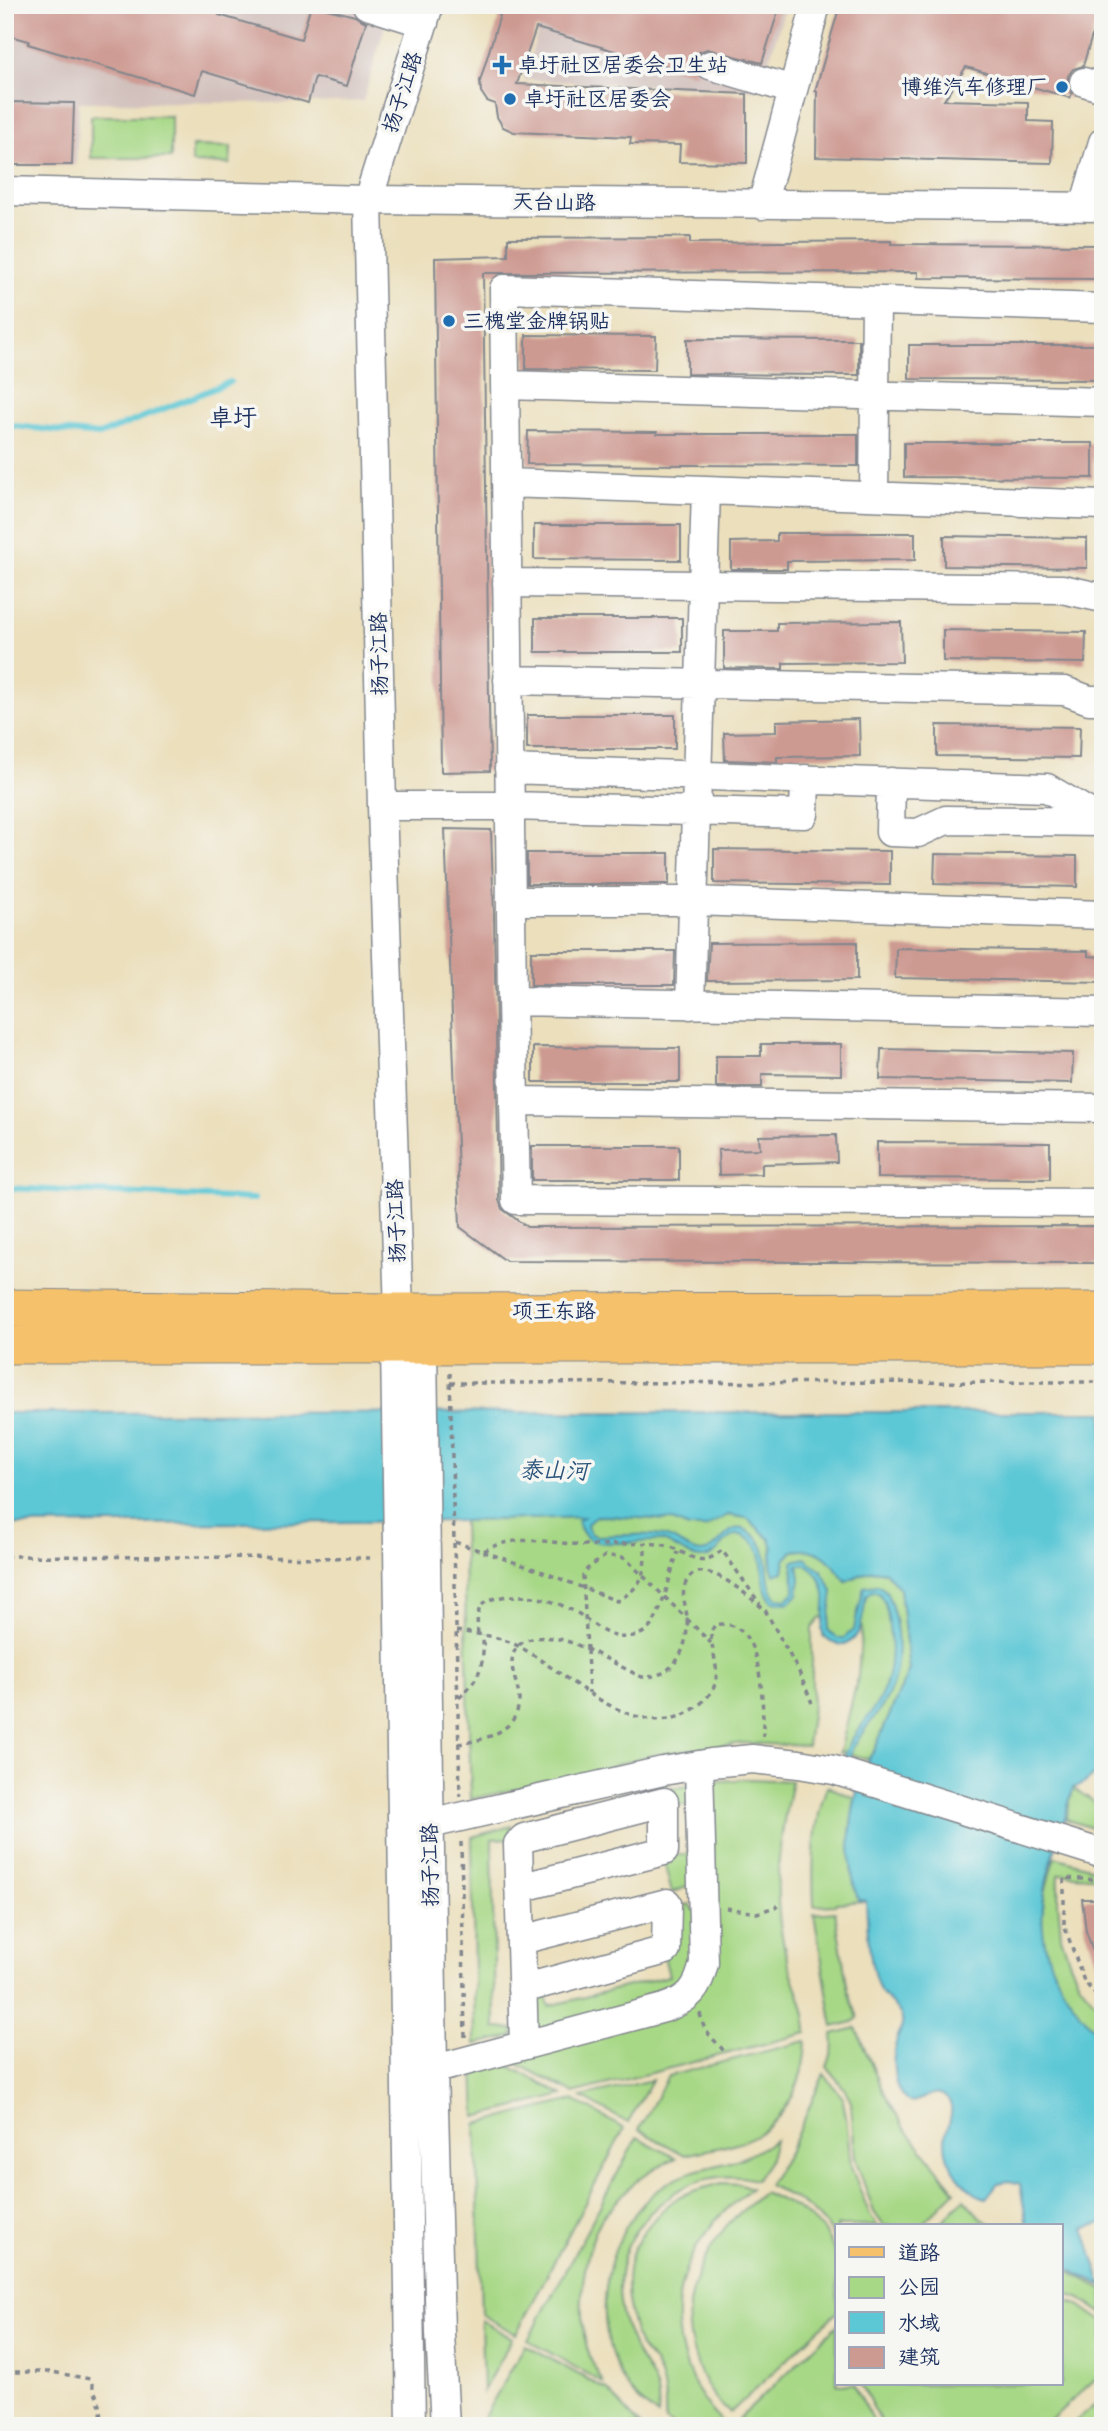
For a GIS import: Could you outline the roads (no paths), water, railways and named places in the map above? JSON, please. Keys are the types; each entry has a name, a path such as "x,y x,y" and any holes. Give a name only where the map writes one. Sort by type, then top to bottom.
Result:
{"main road":[{"name":"项王东路","path":"5,1308 405,1333 1103,1345"},
{"name":"项王东路","path":"5,1345 1103,1311"}],"street":[{"path":"367,5 427,14"},
{"path":"762,205 816,5"},
{"name":"扬子江路","path":"411,2426 406,2077 425,1528 409,1404 382,806 368,200 427,14"},
{"path":"710,65 793,90"},
{"path":"1093,207 1103,142"},
{"name":"天台山路","path":"5,191 368,200 1093,207"},
{"path":"1103,309 504,289 516,1200 1103,1203"},
{"path":"874,496 876,301"},
{"path":"505,385 1103,402"},
{"path":"506,483 1103,505"},
{"path":"690,1005 706,490"},
{"path":"507,583 1062,589 1103,598"},
{"path":"508,680 1065,691 1088,701 1103,700"},
{"path":"509,769 1046,788 1103,821"},
{"path":"382,806 509,806 804,814 805,779"},
{"path":"891,782 890,832 918,833 946,820 1103,821"},
{"path":"511,901 693,901 1103,915"},
{"path":"512,1001 1103,1012"},
{"path":"514,1101 1103,1108"},
{"name":"扬子江路","path":"409,1404 398,1526 398,1558 433,2070 445,2426"},
{"path":"416,1827 663,1771 762,1760 834,1770 1093,1851"},
{"path":"406,2077 664,2008 691,1994 700,1978 704,1963 699,1765"},
{"path":"519,1888 664,1851 664,1802 524,1838 518,1844 519,1888 521,1940 522,1989 524,2045"},
{"path":"521,1940 667,1903 702,1901"},
{"path":"522,1989 666,1950 667,1903"}],"water":[{"name":"泰山河","path":"1103,1412 1103,1752 1094,1775 1073,1788 1045,1888 1043,1912 1044,1936 1050,1961 1062,1986 1080,2013 1103,2036 1103,2223 1084,2228 1102,2285 1077,2274 1062,2263 1062,2224 1027,2224 1020,2184 1010,2181 998,2183 986,2198 964,2184 952,2167 946,2150 945,2136 951,2110 943,2095 937,2093 919,2100 907,2101 896,2084 894,2053 902,2019 899,2011 880,1991 873,1969 866,1901 858,1900 850,1860 850,1832 857,1792 847,1780 843,1768 849,1744 879,1700 890,1664 888,1617 878,1592 872,1591 866,1596 857,1634 852,1640 838,1644 828,1640 822,1630 825,1595 824,1587 815,1572 808,1565 798,1565 798,1595 788,1603 773,1602 767,1595 758,1549 753,1542 738,1535 728,1539 710,1556 699,1558 661,1541 594,1541 583,1533 579,1526 577,1521 583,1517 463,1521 5,1525 5,1413","holes":["728,1515 747,1518 770,1539 774,1575 783,1572 785,1560 793,1551 803,1550 824,1556 846,1581 872,1570 886,1572 900,1589 909,1670 874,1751 868,1759 860,1783 847,1765 849,1756 888,1695 896,1666 898,1651 895,1619 886,1591 878,1585 864,1587 854,1629 844,1638 837,1638 828,1630 833,1591 821,1570 805,1558 793,1561 794,1592 787,1599 777,1598 770,1586 762,1545 747,1531 739,1528 733,1530 715,1546 702,1552 691,1550 662,1536 596,1536 589,1532 587,1524 596,1516 608,1516 670,1520 689,1528 705,1528"]}],"waterway":[{"path":"5,425 99,435 230,382"},
{"path":"5,1188 254,1199"}],"place":[{"name":"卓圩社区居委会卫生站","path":"502,65"},
{"name":"博维汽车修理厂","path":"1062,87"},
{"name":"卓圩社区居委会","path":"510,99"},
{"name":"三槐堂金牌锅贴","path":"449,321"}],"district":[{"name":"卓圩","path":"233,418"}]}
